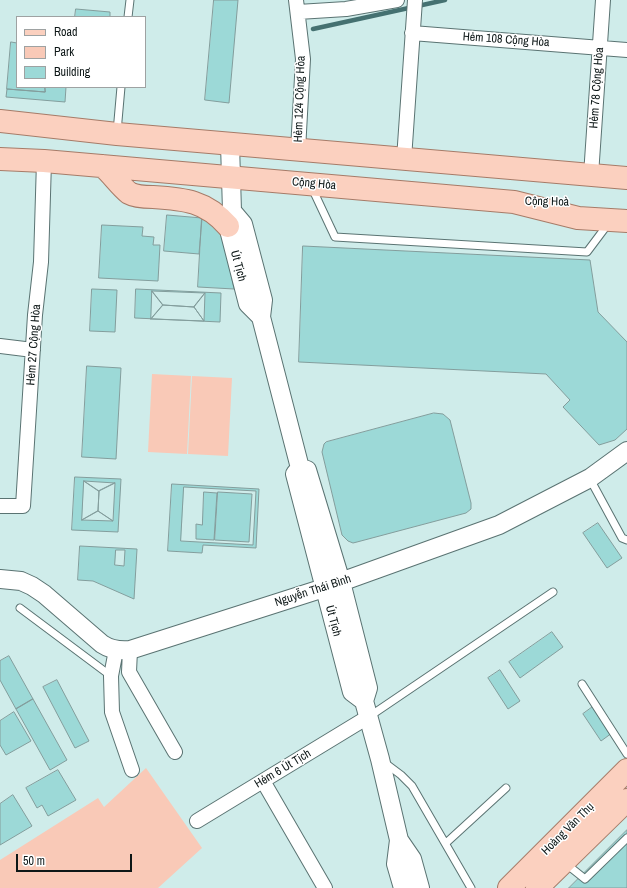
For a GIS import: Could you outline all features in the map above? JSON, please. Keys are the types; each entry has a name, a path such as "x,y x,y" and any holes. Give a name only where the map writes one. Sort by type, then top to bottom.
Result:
{"main road":[{"path":"0,121 117,134 627,178"},
{"name":"Cộng Hòa","path":"0,159 44,160 514,202 578,218 622,216"},
{"path":"104,166 129,192 138,196 194,202 230,219"},
{"name":"Cộng Hoà","path":"514,202 579,203 622,216"},
{"name":"Hoàng Văn Thụ","path":"509,888 627,770"},
{"name":"Hoàng Văn Thụ","path":"537,888 627,800"}],"street":[{"path":"297,6 346,9 397,0"},
{"path":"404,159 414,0"},
{"name":"Hẻm 78 Cộng Hòa","path":"591,175 603,0"},
{"name":"Hẻm 124 Cộng Hòa","path":"297,6 303,59 298,150"},
{"name":"Hẻm 108 Cộng Hòa","path":"412,33 627,50"},
{"name":"Út Tịch","path":"230,144 230,219 248,304 261,317 300,468 307,470 333,585 368,688 366,709 380,759 398,840 396,864 403,888"},
{"name":"Hẻm 27 Cộng Hòa","path":"0,506 23,506 35,315 41,262 44,160"},
{"path":"0,346 33,350"},
{"name":"Nguyễn Thái Bình","path":"123,650 333,585 499,525 590,478 627,451"},
{"path":"0,579 21,581 32,586 44,594 102,644 108,648 123,650"},
{"path":"123,650 111,676 112,712 132,770"},
{"path":"123,650 129,672 175,752"},
{"name":"Hẻm 6 Út Tịch","path":"197,820 263,781 366,709"},
{"path":"263,781 325,888"},
{"name":"Út Tịch","path":"398,840 412,859 420,888"}],"lane":[{"path":"128,16 130,0"},
{"path":"117,134 121,88"},
{"path":"310,184 335,237 587,252 622,216"},
{"path":"590,478 622,538 627,540"},
{"path":"366,709 553,592"},
{"path":"20,608 111,676"},
{"path":"582,684 627,754"},
{"path":"380,759 401,774 412,786 446,842 471,888"},
{"path":"446,842 506,788"},
{"path":"563,862 585,879 627,838"}],"green space":[{"path":"152,374 191,376 187,454 148,452"},
{"path":"192,376 232,378 228,456 188,454"},
{"path":"146,768 202,848 158,888 0,888 0,860 98,798 104,807"}],"building":[{"path":"214,0 238,0 229,103 205,100"},
{"path":"76,9 110,12 110,16 75,16"},
{"path":"11,42 16,43 16,88 45,88 45,92 7,89"},
{"path":"45,88 66,88 65,102 6,97 7,89 45,92"},
{"path":"167,215 202,218 199,254 164,251"},
{"path":"202,218 220,220 234,289 198,287"},
{"path":"102,225 143,227 142,236 154,237 153,245 160,245 158,281 99,278"},
{"path":"303,246 590,260 598,312 627,342 627,429 615,440 599,445 563,407 570,400 546,374 299,362"},
{"path":"92,289 117,290 115,332 90,331"},
{"path":"136,289 221,293 220,322 135,318"},
{"path":"152,291 163,305 151,319"},
{"path":"152,291 205,293 194,307 163,305"},
{"path":"205,293 204,321 194,307"},
{"path":"163,305 194,307 204,321 151,319"},
{"path":"87,366 121,368 116,459 82,457"},
{"path":"434,413 443,414 450,420 471,503 471,509 466,513 357,542 353,543 348,541 342,535 322,452 324,444 326,442"},
{"path":"75,477 121,479 118,532 72,530"},
{"path":"84,481 115,483 99,491"},
{"path":"84,481 99,491 98,511 82,520"},
{"path":"115,483 113,521 98,511 99,491"},
{"path":"172,484 259,489 256,548 203,545 202,553 168,551"},
{"path":"184,487 256,491 253,545 181,541"},
{"path":"204,492 217,493 214,540 196,539 196,524 202,525"},
{"path":"218,492 252,494 249,542 215,540"},
{"path":"98,511 113,521 82,520"},
{"path":"598,523 622,558 607,568 583,533"},
{"path":"80,546 137,549 134,599 93,581 78,580"},
{"path":"116,550 125,550 124,566 115,565"},
{"path":"552,632 563,647 520,678 509,662"},
{"path":"9,656 33,699 16,709 0,680 0,661"},
{"path":"500,670 520,701 508,709 488,678"},
{"path":"57,680 89,741 75,748 43,687"},
{"path":"33,699 67,760 50,770 16,709"},
{"path":"594,706 612,733 601,741 583,714"},
{"path":"14,712 31,741 6,755 0,745 0,721"},
{"path":"58,770 76,800 48,816 42,805 37,808 26,788"},
{"path":"13,795 32,826 0,845 0,804"},
{"path":"627,830 627,888 569,888"}],"waterway":[{"path":"313,29 445,0"}]}
